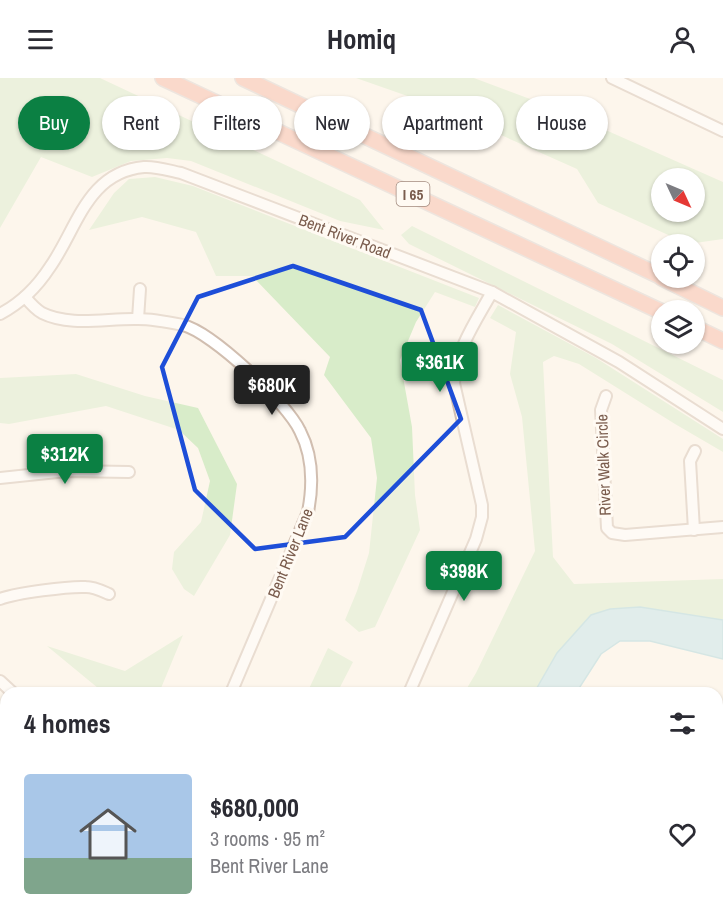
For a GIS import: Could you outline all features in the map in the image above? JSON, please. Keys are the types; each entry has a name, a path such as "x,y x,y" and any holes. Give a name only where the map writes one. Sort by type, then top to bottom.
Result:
{"highway":[{"name":"I 65","path":"163,78 651,307"},
{"name":"I 65","path":"243,78 651,272"},
{"name":"I 65","path":"684,288 723,308"},
{"path":"705,332 723,340"}],"street":[{"path":"612,78 723,131"},
{"name":"Bent River Road","path":"0,314 25,297 50,268 80,213 93,195 111,180 145,167 181,173 492,292 619,362 723,429"},
{"path":"138,319 140,289"},
{"path":"412,687 476,539 482,518 481,496 454,383 454,369 492,292"},
{"name":"Bent River Lane","path":"25,297 40,312 58,318 138,319 186,326 213,340 275,399 292,419 304,441 311,467 308,512 234,687"},
{"name":"River Walk Circle","path":"606,396 601,410 605,523 612,533 626,535 694,530"},
{"path":"695,451 690,461 694,530 723,527"},
{"path":"0,478 67,471 129,472"},
{"path":"0,599 78,587 91,588 109,594"}],"highlighted area":[{"path":"293,266 421,310 461,419 345,537 255,549 195,490 162,367 198,297"}],"green space":[{"path":"0,78 100,78 138,96 102,96 102,150 180,150 180,116 192,121 192,150 253,150 360,200 384,230 340,221 191,161 167,158 131,161 92,177 41,157 0,228"},
{"path":"356,78 474,78 522,96 516,96 516,142 504,136 504,96 407,96"},
{"path":"608,131 691,168 651,168 651,222 705,222 705,174 723,182 723,239 705,242 705,234 666,234 598,203 577,169 534,150 608,150"},
{"path":"155,177 193,186 479,298 475,307 435,292 416,322 400,360 412,427 415,495 420,530 375,627 359,632 345,620 369,553 377,478 371,438 324,375 330,357 252,276 216,276 196,232 142,217 89,230 114,193 129,179"},
{"path":"412,226 651,344 651,354 670,354 723,380 723,412 612,344 409,244 401,235"},
{"path":"498,305 596,358 723,439 723,452 579,364 554,356 543,362 553,557 574,584 723,579 723,620 640,607 610,609 591,615 557,653 537,687 468,687 535,551 522,417 510,374 516,332 490,318"},
{"path":"76,374 145,396 198,408 237,484 230,535 194,596 184,589 172,569 174,552 201,522 210,481 198,448 179,430 106,406 9,424 0,423 0,378"},
{"path":"183,635 161,687 97,687 47,646 125,671"},
{"path":"328,648 353,662 340,687 310,687"}],"water":[{"path":"640,607 723,620 723,659 650,641 620,641 601,654 580,687 537,687 557,653 591,615 610,609"}]}
